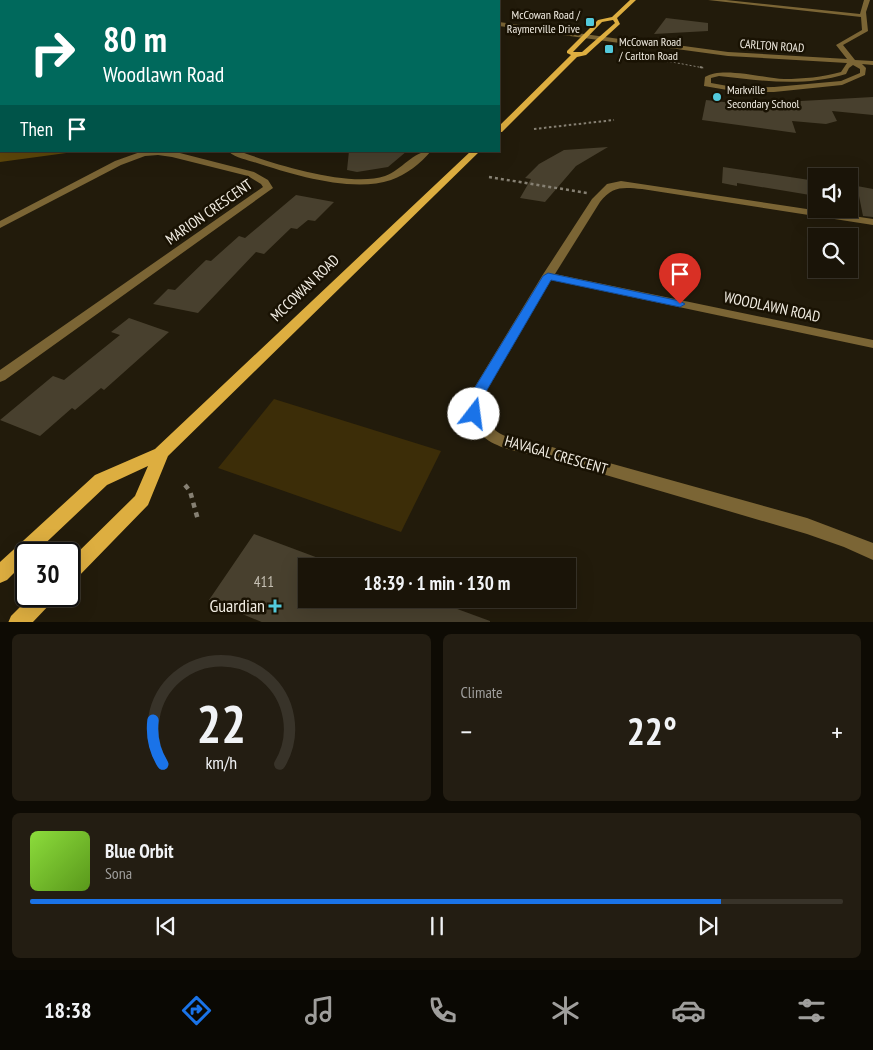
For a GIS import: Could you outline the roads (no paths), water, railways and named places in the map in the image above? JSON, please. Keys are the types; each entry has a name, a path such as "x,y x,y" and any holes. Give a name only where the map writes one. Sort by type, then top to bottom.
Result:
{"main road":[{"path":"614,18 618,23 584,54 575,55 568,52 600,21 614,18 633,0"},
{"path":"500,128 575,55"},
{"name":"MCCOWAN ROAD","path":"0,574 101,480 161,453 475,152"},
{"name":"MCCOWAN ROAD","path":"80,562 142,500 161,453"},
{"path":"18,622 34,607"}],"street":[{"path":"711,0 863,16"},
{"path":"867,0 863,8 865,30 839,45 853,62 863,68 864,72 873,74"},
{"name":"CARLTON ROAD","path":"500,24 655,46 669,46 728,54 873,63"},
{"path":"853,62 846,67 844,73 832,77 793,81 719,74 708,77 707,84 722,88 753,90 842,83 856,79 864,72"},
{"name":"MARION CRESCENT","path":"0,225 132,158 158,152 251,174 265,182 268,188 0,377"},
{"path":"205,162 229,154 352,182 384,180 408,168 426,152"},
{"name":"HAVAGAL CRESCENT","path":"873,222 642,186 612,185 603,190 548,276 473,402 474,414 479,426 508,444 541,450 808,526 850,541 873,552"},
{"name":"WOODLAWN ROAD","path":"548,276 873,344"}],"place":[{"name":"McCowan Road / Raymerville Drive","path":"590,22"},
{"name":"McCowan Road / Carlton Road","path":"609,49"},
{"name":"Markville Secondary School","path":"717,97"},
{"name":"Guardian","path":"275,606"}]}
